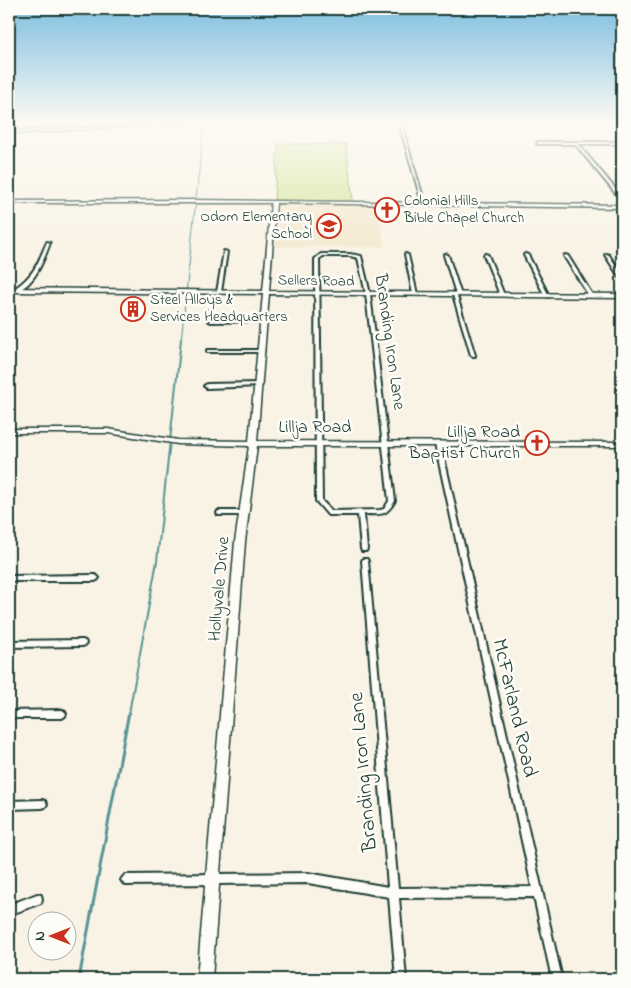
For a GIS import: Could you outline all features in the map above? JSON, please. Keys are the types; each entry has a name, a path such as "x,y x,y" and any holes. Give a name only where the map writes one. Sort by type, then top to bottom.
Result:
{"street":[{"path":"414,169 424,203"},
{"path":"597,169 622,199"},
{"path":"9,202 201,201 622,206"},
{"name":"Hollyvale Drive","path":"205,979 239,552 259,385 274,202"},
{"path":"16,290 35,274 42,263 48,243"},
{"path":"219,292 225,252"},
{"name":"Branding Iron Lane","path":"317,293 318,257 338,255 360,257 368,294 386,444 391,505 386,510 361,514"},
{"path":"406,255 415,294"},
{"path":"446,255 473,355"},
{"path":"486,255 502,295"},
{"path":"526,255 547,296"},
{"path":"607,255 622,278"},
{"path":"566,256 591,296"},
{"name":"Sellers Road","path":"9,290 622,296"},
{"path":"317,293 320,444 319,501 325,510 330,513 361,514 364,549"},
{"path":"212,320 264,320"},
{"path":"209,351 262,351"},
{"path":"207,386 259,385"},
{"name":"Lillja Road","path":"9,431 108,431 163,440 253,444 622,444"},
{"name":"McFarland Road","path":"438,444 557,979"},
{"path":"220,513 245,513"},
{"name":"Branding Iron Lane","path":"364,560 401,979"},
{"path":"9,579 95,578"},
{"path":"9,644 82,643"},
{"path":"9,715 62,714"},
{"path":"9,805 42,804"},
{"path":"126,880 308,878 394,893 538,892"},
{"path":"9,910 38,899"}],"shaded area":[{"name":"Odom Elementary School","path":"279,204 377,205 385,247 275,247"}],"green space":[{"path":"276,169 349,169 353,201 274,200"}],"waterway":[{"path":"181,341 199,169"},
{"path":"129,713 157,561 181,339"},
{"path":"79,979 129,712"}],"place":[{"name":"Colonial Hills Bible Chapel Church","path":"387,210"},
{"name":"Odom Elementary School","path":"329,226"},
{"name":"Steel Alloys & Services Headquarters","path":"133,309"},
{"name":"Lillja Road Baptist Church","path":"537,443"}]}
